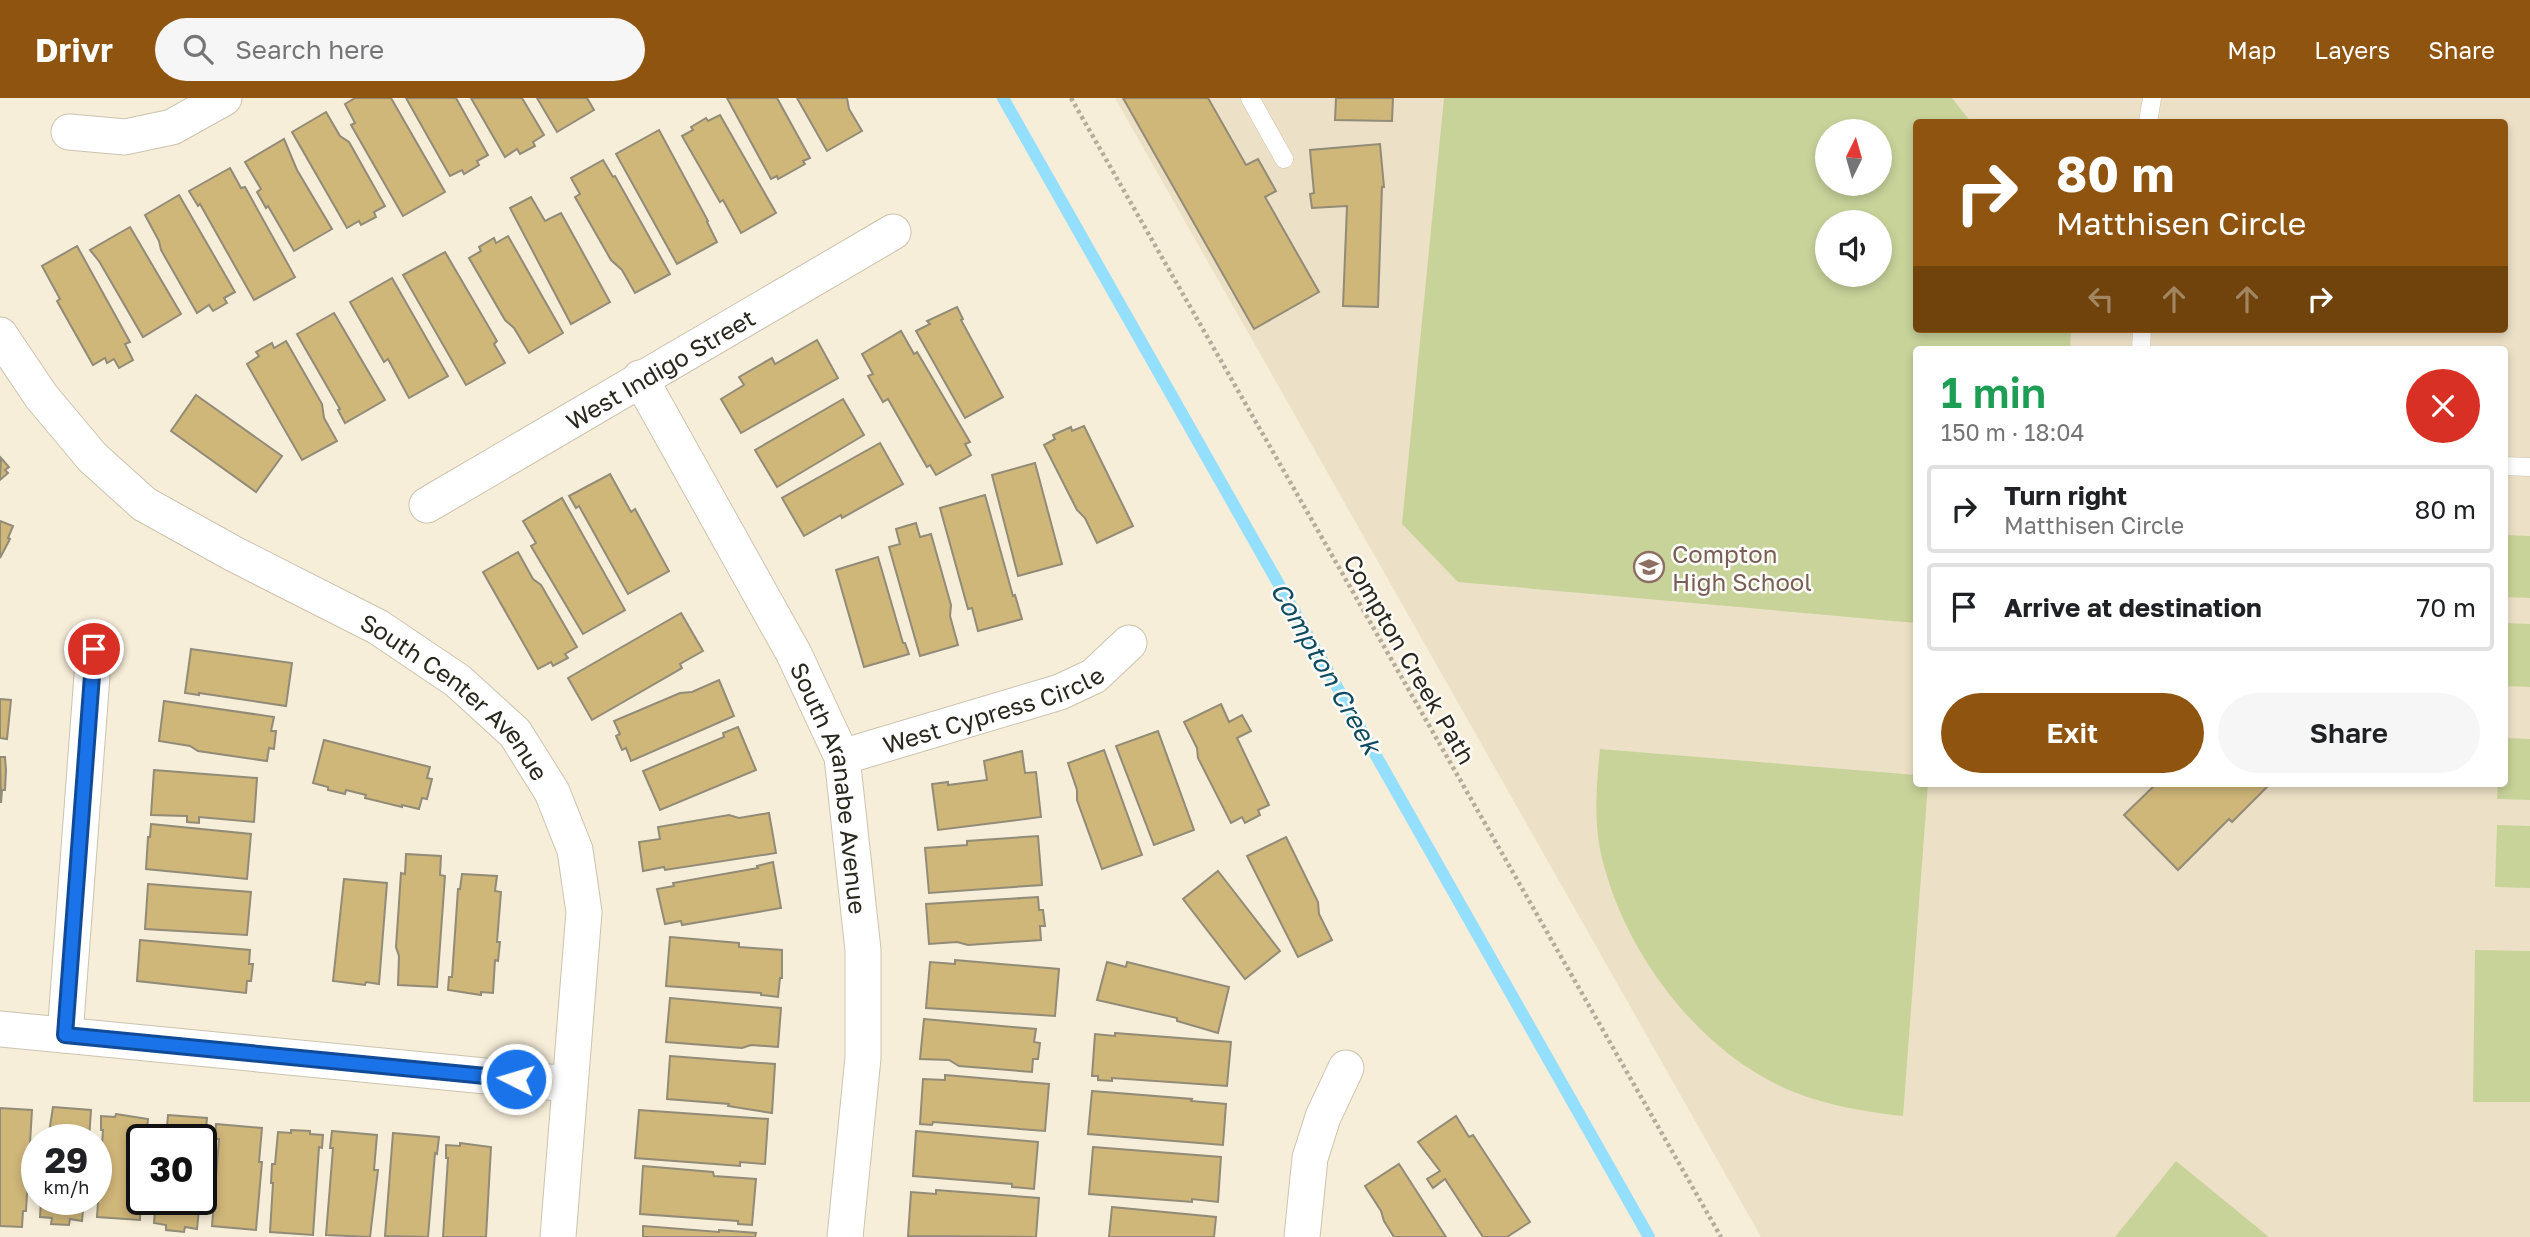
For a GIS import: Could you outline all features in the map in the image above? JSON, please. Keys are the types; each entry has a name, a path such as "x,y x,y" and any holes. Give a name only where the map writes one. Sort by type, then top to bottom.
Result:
{"street":[{"path":"69,132 125,137 172,127 224,98"},
{"name":"West Indigo Street","path":"426,505 893,232"},
{"name":"South Center Avenue","path":"0,335 41,396 92,457 144,504 234,554 378,627 458,681 514,733 552,792 575,850 584,912 558,1237"},
{"name":"South Aranabe Avenue","path":"640,378 794,654 842,757 863,950 863,1058 845,1237"},
{"name":"West Cypress Circle","path":"842,757 1060,692 1094,676 1129,642"},
{"path":"65,1035 94,649"},
{"path":"0,1029 569,1084"},
{"path":"1302,1237 1310,1158 1323,1117 1346,1068"}],"lane":[{"path":"1250,98 1284,159"},
{"path":"2148,119 2152,98"},
{"path":"2508,466 2530,467"}],"path":[{"name":"Compton Creek Path","path":"1071,98 1721,1237"}],"shaded area":[{"name":"Compton High School","path":"1115,98 2530,98 2530,1237 1761,1237"}],"green space":[{"path":"1444,98 1952,98 1969,119 1913,119 1913,333 2071,333 2070,346 1913,346 1913,623 1458,582 1402,524"},
{"path":"2508,535 2530,536 2530,598 2508,597"},
{"path":"2508,623 2530,624 2530,687 2508,686"},
{"path":"2508,738 2530,739 2530,800 2497,799 2498,787 2508,787"},
{"path":"1600,749 1913,775 1913,787 1928,787 1903,1116 1834,1105 1794,1092 1761,1076 1729,1055 1700,1029 1651,969 1631,935 1616,901 1601,852 1597,793"},
{"path":"2497,825 2530,826 2530,888 2495,887"},
{"path":"2475,950 2530,951 2530,1102 2473,1102"},
{"path":"2176,1161 2269,1237 2115,1237"}],"building":[{"path":"355,98 391,98 445,192 403,216 351,125 355,123 345,104"},
{"path":"406,98 456,98 488,155 477,161 479,165 464,174 462,170 450,176"},
{"path":"471,98 522,98 544,135 533,142 535,146 520,154 517,149 505,157"},
{"path":"537,98 587,98 594,110 557,132"},
{"path":"727,98 777,98 810,158 803,161 805,164 778,179 777,176 771,179"},
{"path":"797,98 847,98 849,109 862,131 827,151"},
{"path":"1123,98 1208,98 1246,165 1258,159 1276,191 1265,197 1319,292 1254,329"},
{"path":"1336,98 1393,98 1392,121 1335,120"},
{"path":"326,112 340,136 349,142 385,206 374,212 376,217 361,225 359,221 347,228 292,132"},
{"path":"720,115 776,213 741,233 682,136 706,118 708,121"},
{"path":"659,130 717,242 677,264 616,154"},
{"path":"284,139 297,170 332,229 294,251 257,192 261,189 245,162"},
{"path":"1380,144 1384,187 1378,307 1343,306 1347,206 1312,208 1310,194 1314,193 1310,150"},
{"path":"603,160 613,177 615,176 670,274 635,293 622,270 611,260 575,197 580,194 571,178"},
{"path":"230,168 241,188 245,187 295,277 254,300 200,204 198,206 189,191"},
{"path":"179,195 235,292 224,298 227,303 213,311 209,305 197,313 161,250 145,215"},
{"path":"531,197 545,221 561,213 610,302 571,324 510,208"},
{"path":"130,227 181,314 143,337 90,250"},
{"path":"508,236 563,333 529,353 514,328 505,320 469,258 481,251 479,247 494,238 496,243"},
{"path":"77,246 130,342 125,344 133,360 119,368 114,359 107,363 105,358 93,365 57,301 60,299 42,266"},
{"path":"445,252 497,341 494,344 505,363 466,385 403,275"},
{"path":"392,278 448,376 409,398 388,359 384,362 350,302"},
{"path":"957,307 963,319 961,320 1003,397 965,418 916,331 930,324 927,321"},
{"path":"334,313 385,400 345,423 338,410 340,409 297,334"},
{"path":"901,331 914,354 917,352 970,442 965,444 971,455 936,475 930,465 927,467 888,399 883,402 868,376 873,374 862,354"},
{"path":"817,340 838,378 741,433 721,399 744,385 739,377 772,358 775,364"},
{"path":"286,341 322,404 324,418 337,441 302,460 247,364 259,356 256,352 272,343 274,348"},
{"path":"196,395 282,456 256,492 171,431"},
{"path":"843,399 864,435 777,487 755,450"},
{"path":"1084,426 1133,526 1097,543 1044,445 1055,439 1053,435 1071,427 1072,431"},
{"path":"880,443 903,484 804,536 782,498"},
{"path":"1,458 9,467 5,470 8,473 0,480"},
{"path":"1035,463 1062,564 1018,576 992,475"},
{"path":"610,474 631,512 635,509 669,571 628,594 579,506 576,508 569,496"},
{"path":"985,495 1022,619 978,631 972,608 968,609 940,508"},
{"path":"562,498 625,610 583,634 531,546 536,543 523,521"},
{"path":"0,521 13,526 8,538 10,539 0,558"},
{"path":"916,523 920,537 931,534 951,605 950,616 958,645 920,656 889,547 900,544 896,529"},
{"path":"518,552 533,579 541,585 577,647 565,654 568,658 553,666 551,662 538,669 483,572"},
{"path":"878,557 903,643 909,654 864,667 836,570"},
{"path":"681,613 703,651 680,664 682,668 592,720 568,678"},
{"path":"191,649 292,663 286,706 185,693"},
{"path":"719,680 734,716 631,761 626,748 622,750 616,736 620,734 614,721"},
{"path":"0,699 11,700 7,739 0,738"},
{"path":"164,701 274,717 271,731 276,731 274,749 269,748 267,761 198,751 190,746 159,741"},
{"path":"1221,704 1229,722 1242,715 1251,731 1237,738 1269,805 1258,810 1260,815 1245,823 1242,817 1231,823 1198,758 1197,748 1184,722"},
{"path":"738,727 756,770 660,810 643,771 724,737 723,733"},
{"path":"1158,731 1194,830 1154,845 1116,746"},
{"path":"324,740 430,767 427,778 432,779 427,799 422,798 419,809 402,807 365,798 366,795 346,790 345,794 328,790 328,787 313,783"},
{"path":"1104,750 1142,855 1102,869 1077,800 1077,790 1068,763"},
{"path":"1022,751 1025,773 1036,772 1041,817 938,830 932,784 948,782 948,785 987,780 984,761"},
{"path":"0,757 5,757 6,770 1,803"},
{"path":"154,770 257,778 254,822 199,817 199,823 187,822 187,816 151,815"},
{"path":"2153,787 2267,787 2232,822 2229,819 2178,870 2124,815"},
{"path":"769,813 776,853 643,871 639,842 660,839 658,827 729,815 739,818"},
{"path":"151,824 251,834 247,879 146,869"},
{"path":"1038,836 1042,885 929,893 925,848 967,845 967,841"},
{"path":"1286,837 1318,902 1319,914 1332,940 1298,957 1247,856"},
{"path":"406,854 441,856 440,875 445,876 437,987 398,985 399,956 396,947 401,873 405,874"},
{"path":"773,862 781,908 682,925 681,921 665,924 657,889 674,886 673,883 758,868 757,866"},
{"path":"1218,871 1280,951 1245,979 1183,899"},
{"path":"462,874 497,876 495,891 501,892 497,942 500,942 498,961 495,960 493,993 481,992 481,995 448,990 449,977 452,977 458,889"},
{"path":"344,879 387,883 379,984 333,981"},
{"path":"148,884 251,892 247,935 145,929"},
{"path":"1038,897 1045,926 1040,926 1041,940 968,945 957,942 929,944 926,904"},
{"path":"670,937 782,950 782,978 778,997 761,993 666,986"},
{"path":"140,940 250,950 249,964 253,964 246,993 137,981"},
{"path":"955,960 1059,969 1055,1016 926,1008 930,962 955,964"},
{"path":"1107,962 1126,967 1127,962 1229,987 1218,1033 1177,1021 1177,1018 1097,1000"},
{"path":"670,998 781,1008 778,1047 751,1045 742,1048 666,1042"},
{"path":"924,1019 1036,1029 1034,1042 1040,1043 1038,1059 1033,1059 1032,1072 959,1066 949,1060 920,1059"},
{"path":"1115,1033 1231,1042 1227,1086 1112,1078 1112,1081 1098,1080 1098,1076 1092,1076 1095,1034 1115,1036"},
{"path":"670,1056 775,1064 772,1113 728,1106 729,1104 667,1099"},
{"path":"945,1075 1049,1084 1045,1131 933,1122 932,1125 920,1124 923,1079 945,1080"},
{"path":"1092,1091 1226,1104 1223,1145 1088,1134"},
{"path":"53,1107 91,1110 90,1124 50,1124"},
{"path":"0,1108 32,1110 31,1124 21,1124 22,1227 0,1226"},
{"path":"639,1110 768,1119 765,1164 740,1162 740,1166 635,1158"},
{"path":"116,1114 148,1119 148,1124 126,1124 126,1215 140,1215 140,1220 97,1217 112,1215 112,1124 101,1124 101,1116 115,1117"},
{"path":"168,1115 207,1118 206,1124 167,1124"},
{"path":"1456,1116 1469,1137 1473,1135 1530,1222 1507,1237 1483,1237 1445,1179 1433,1188 1427,1179 1440,1171 1418,1142"},
{"path":"217,1124 262,1128 256,1230 212,1226 213,1215 217,1215"},
{"path":"291,1130 323,1135 322,1148 319,1147 313,1235 270,1232 272,1164 275,1164 278,1132 291,1133"},
{"path":"332,1131 377,1135 374,1170 378,1170 370,1237 326,1235"},
{"path":"916,1131 1038,1142 1034,1189 1012,1187 1012,1184 913,1176"},
{"path":"393,1133 439,1137 437,1154 435,1153 428,1237 385,1236"},
{"path":"460,1143 491,1147 486,1237 443,1237 448,1158 446,1145 460,1146"},
{"path":"1093,1147 1221,1157 1218,1202 1089,1194"},
{"path":"1399,1164 1446,1237 1394,1237 1365,1186"},
{"path":"643,1166 756,1179 752,1225 738,1224 738,1221 640,1214"},
{"path":"936,1190 1039,1198 1036,1237 908,1236 911,1192 936,1194"},
{"path":"1112,1207 1216,1217 1214,1237 1109,1237"},
{"path":"83,1215 82,1221 70,1219 69,1225 51,1224 52,1218 40,1217"},
{"path":"155,1215 198,1215 197,1229 185,1227 184,1232 166,1230 166,1225 154,1223"},
{"path":"643,1226 756,1233 755,1237 643,1237"}],"waterway":[{"name":"Compton Creek","path":"1003,98 1649,1237"}],"place":[{"name":"Compton High School","path":"1649,567"}],"route":[{"path":"94,649 65,1035 516,1079"}]}
